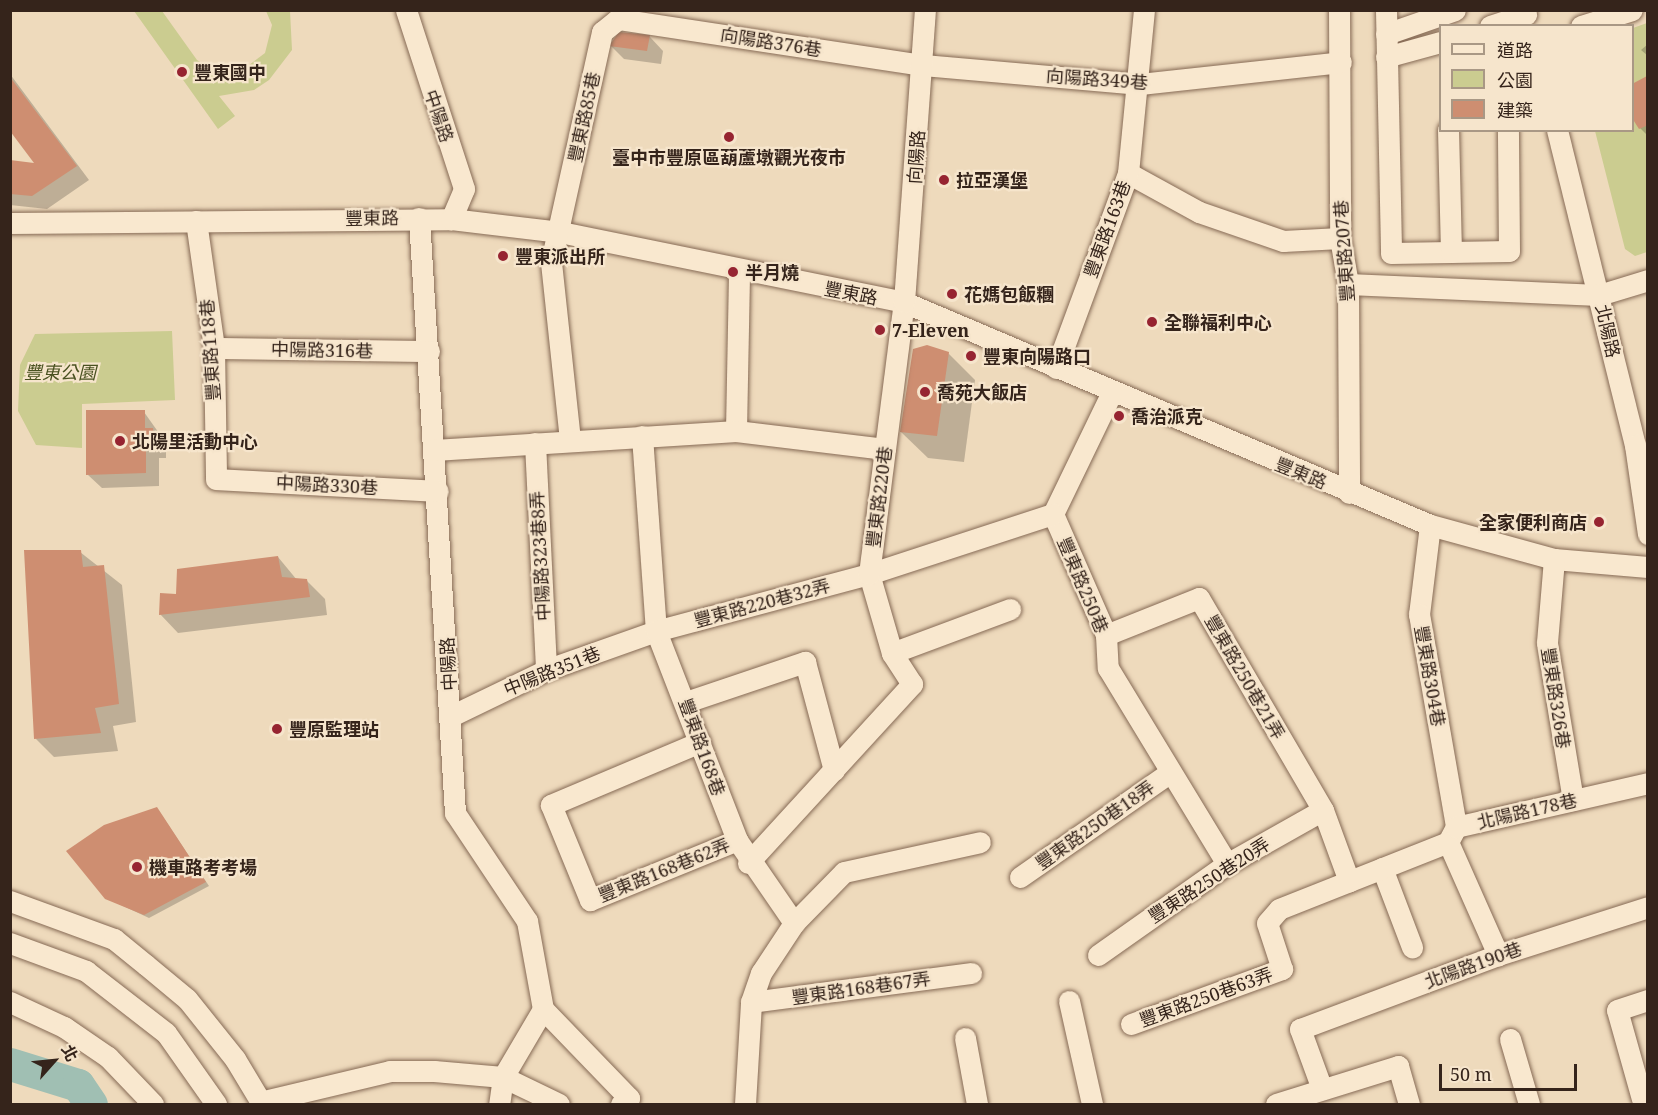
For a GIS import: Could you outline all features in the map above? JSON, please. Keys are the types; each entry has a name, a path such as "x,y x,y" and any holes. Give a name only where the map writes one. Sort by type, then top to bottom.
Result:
{"street":[{"name":"中陽路","path":"406,10 464,189 450,219"},
{"name":"向陽路","path":"904,302 923,65 924,10"},
{"name":"豐東路163巷","path":"1056,369 1128,173 1140,84 1144,10"},
{"name":"豐東路207巷","path":"1339,10 1340,238 1348,284 1350,493"},
{"path":"1386,10 1391,253 1509,250 1508,132"},
{"path":"1587,24 1632,10"},
{"name":"向陽路376巷","path":"617,15 923,65"},
{"name":"豐東路85巷","path":"560,232 602,32 617,15"},
{"path":"1386,34 1447,15"},
{"path":"1498,24 1526,17"},
{"path":"1386,57 1439,42"},
{"name":"向陽路349巷","path":"923,65 1140,84 1341,62"},
{"path":"1448,132 1451,252"},
{"name":"北陽路","path":"1558,132 1635,445 1647,534"},
{"path":"1128,173 1199,212 1282,241 1340,238"},
{"name":"中陽路","path":"419,218 438,491 455,813 527,921 543,1009"},
{"name":"豐東路","path":"10,223 450,219 560,232 739,272 904,302 1111,394 1430,525 1554,559 1647,567"},
{"name":"豐東路118巷","path":"196,221 214,348 216,479"},
{"path":"560,232 551,262 570,440"},
{"path":"736,431 739,272"},
{"path":"1348,284 1599,295 1647,280"},
{"name":"豐東路220巷","path":"834,770 912,684 892,653 869,574 904,302"},
{"name":"中陽路316巷","path":"214,348 429,351"},
{"name":"豐東路250巷","path":"1111,394 1053,514 1107,635 1108,668 1169,772 1227,864"},
{"path":"434,450 736,431 885,449"},
{"name":"豐東路168巷","path":"642,436 656,632 686,702 737,840 748,863 794,923"},
{"name":"中陽路323巷8弄","path":"535,443 546,670"},
{"name":"中陽路330巷","path":"216,479 438,491"},
{"name":"豐東路220巷32弄","path":"656,632 869,574 1053,514"},
{"name":"豐東路304巷","path":"1430,525 1419,614 1452,835 1498,955"},
{"name":"豐東路326巷","path":"1554,559 1547,643 1573,800"},
{"name":"豐東路250巷21弄","path":"1107,635 1200,598 1323,810"},
{"path":"892,653 1010,609"},
{"name":"中陽路351巷","path":"451,716 546,670 656,632"},
{"path":"686,702 805,662 834,770 748,863"},
{"name":"豐東路168巷62弄","path":"700,742 551,805 590,900 737,840"},
{"name":"豐東路250巷18弄","path":"1020,877 1169,772"},
{"name":"北陽路178巷","path":"1382,868 1452,835 1573,800 1647,783"},
{"path":"1323,810 1349,881"},
{"name":"豐東路250巷20弄","path":"1098,956 1227,864 1323,810"},
{"path":"745,1104 751,1002 761,974 794,923 844,872 980,843"},
{"path":"1382,868 1412,947"},
{"name":"豐東路250巷63弄","path":"1131,1024 1282,969 1267,922 1279,909 1382,868"},
{"path":"10,901 114,939 187,999 261,1103 390,1071 503,1077 559,1104"},
{"name":"北陽路190巷","path":"1322,1089 1300,1029 1498,955 1647,907"},
{"path":"10,943 86,971 166,1033 216,1104"},
{"name":"豐東路168巷67弄","path":"751,1002 971,973"},
{"path":"1639,1101 1617,1010 1647,1000"},
{"path":"1069,1001 1092,1104"},
{"path":"10,1002 64,1027 108,1057 153,1104"},
{"path":"499,1104 503,1077 543,1009 629,1098 621,1104"},
{"path":"966,1038 977,1104"},
{"path":"1510,1039 1529,1104"},
{"path":"1276,1104 1398,1066 1409,1104"}],"green space":[{"path":"134,11 162,11 197,60 218,73 240,72 265,53 272,25 266,11 290,11 292,50 269,80 254,90 219,96 235,116 218,129"},
{"path":"1647,23 1647,252 1635,256 1625,249 1595,132 1634,132 1634,28"},
{"name":"豐東公園","path":"172,331 175,400 82,404 82,448 36,445 18,411 20,365 35,334"}],"building":[{"path":"619,32 650,35 647,51 609,46"},
{"path":"1647,76 1648,125 1639,129 1634,121 1634,83"},
{"path":"10,77 77,166 32,196 10,194 10,160 34,163 10,131"},
{"name":"喬苑大飯店","path":"927,345 949,352 937,436 900,432 913,349"},
{"name":"北陽里活動中心","path":"86,410 145,410 145,428 153,428 154,436 153,445 146,445 146,473 86,475"},
{"path":"24,550 81,550 83,567 104,565 119,704 95,708 101,733 34,739"},
{"path":"278,556 282,577 307,579 310,597 159,615 160,593 176,594 177,569"},
{"name":"機車路考考場","path":"157,807 206,882 144,915 105,899 66,851 104,825"}],"waterway":[{"path":"10,1064 78,1085 91,1104"}],"place":[{"name":"豐東國中","path":"182,72"},
{"name":"臺中市豐原區葫蘆墩觀光夜市","path":"729,137"},
{"name":"拉亞漢堡","path":"944,180"},
{"name":"豐東派出所","path":"503,256"},
{"name":"半月燒","path":"733,272"},
{"name":"花媽包飯糰","path":"952,294"},
{"name":"全聯福利中心","path":"1152,322"},
{"name":"7-Eleven","path":"880,330"},
{"name":"豐東向陽路口","path":"971,356"},
{"name":"喬苑大飯店","path":"925,392"},
{"name":"喬治派克","path":"1119,416"},
{"name":"北陽里活動中心","path":"120,441"},
{"name":"全家便利商店","path":"1599,522"},
{"name":"豐原監理站","path":"277,729"},
{"name":"機車路考考場","path":"137,867"}]}
